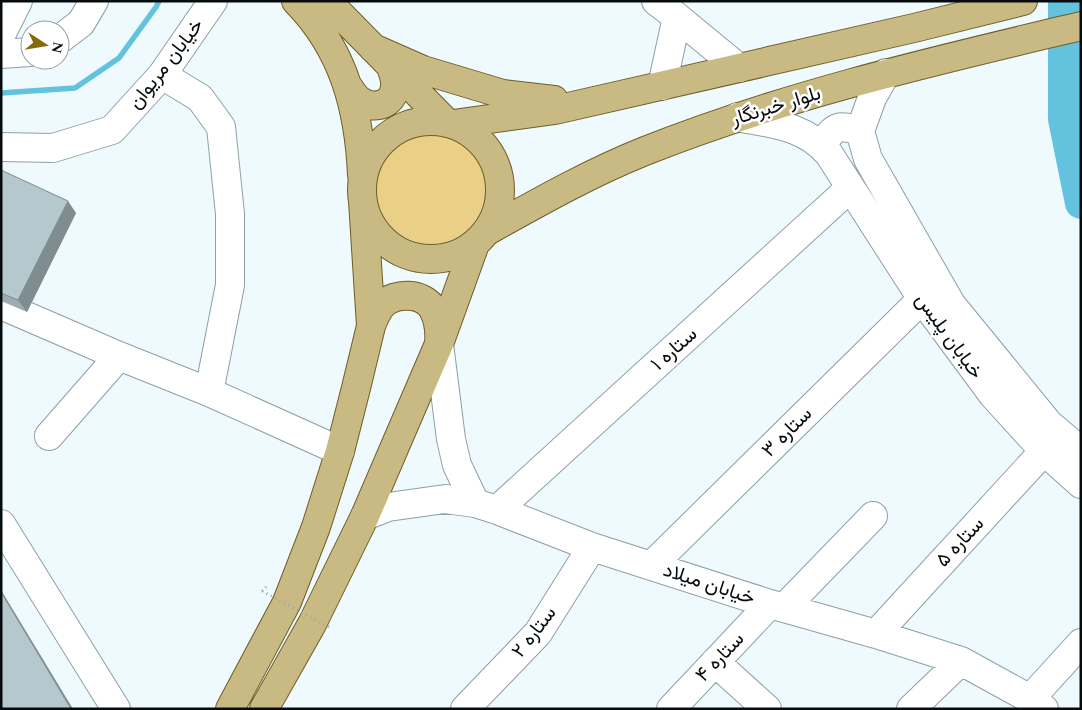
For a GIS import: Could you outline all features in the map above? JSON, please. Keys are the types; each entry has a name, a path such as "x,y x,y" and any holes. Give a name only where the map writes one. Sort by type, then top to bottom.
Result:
{"main road":[{"path":"296,1 320,29 337,57 349,88 361,148 362,193 371,326"},
{"path":"327,1 450,124"},
{"name":"بلوار خبرنگار","path":"450,124 555,110 914,28 1023,1"},
{"name":"بلوار خبرنگار","path":"481,237 579,180 645,151 736,117 886,73 1081,26"},
{"path":"349,88 358,100 367,105 378,106 387,102 393,96 395,86 382,57"},
{"path":"382,57 502,94 588,102"},
{"path":"264,709 312,624 365,516 439,344 481,237 497,211 500,190 497,169 487,150 472,134 450,124 436,121 418,122 401,128 386,137 374,151 366,167 362,193 367,217 377,233 390,246 406,255 423,259 442,258 459,253 481,237"},
{"path":"231,707 287,602 316,527 340,451 371,326 377,313 383,304 392,298 403,295 415,296 432,307 438,319 440,330 439,344"}],"street":[{"path":"1,35 18,1"},
{"path":"70,31 81,23 94,1"},
{"name":"خیابان مریوان","path":"1,147 53,148 112,130 162,75 213,1"},
{"path":"666,9 739,68"},
{"path":"662,86 666,9"},
{"path":"1,54 20,53"},
{"path":"736,117 788,127 804,133 821,145 833,129 844,126 860,131 872,98 886,73"},
{"path":"162,75 200,98 221,128 230,214 230,285 209,392"},
{"name":"خیابان پلیس","path":"860,131 868,159 951,304 1049,424 1081,451"},
{"name":"خیابان پلیس","path":"821,145 922,299 993,395 1044,451 1081,484"},
{"name":"ستاره ۱","path":"486,507 845,180"},
{"name":"ستاره ۳","path":"652,565 922,299"},
{"path":"1,305 119,356 209,392 340,451"},
{"path":"439,344 451,439 457,465 486,507"},
{"path":"49,436 119,356"},
{"name":"ستاره ۵","path":"876,634 1044,451"},
{"name":"خیابان میلاد","path":"365,516 388,507 445,499 486,507 592,547 777,606 876,634 961,661 1037,704"},
{"name":"ستاره ۴","path":"671,709 715,662 873,516"},
{"path":"1,524 116,709"},
{"name":"ستاره ۲","path":"465,709 538,633 592,547"},
{"path":"1037,704 1081,643"},
{"path":"910,709 961,661"},
{"path":"715,662 767,709"}],"path":[{"path":"262,591 331,628"}],"shaded area":[{"path":"431,134 452,138 470,150 482,168 486,189 482,210 470,228 452,240 431,244 410,240 392,228 380,210 376,189 380,168 392,150 410,138"}],"building":[{"path":"1,170 68,201 18,300 1,293"},
{"path":"1,592 71,709 1,709"}],"waterway":[{"path":"1,93 75,88 119,58 159,1"},
{"path":"1064,1 1064,119 1081,203"}]}
